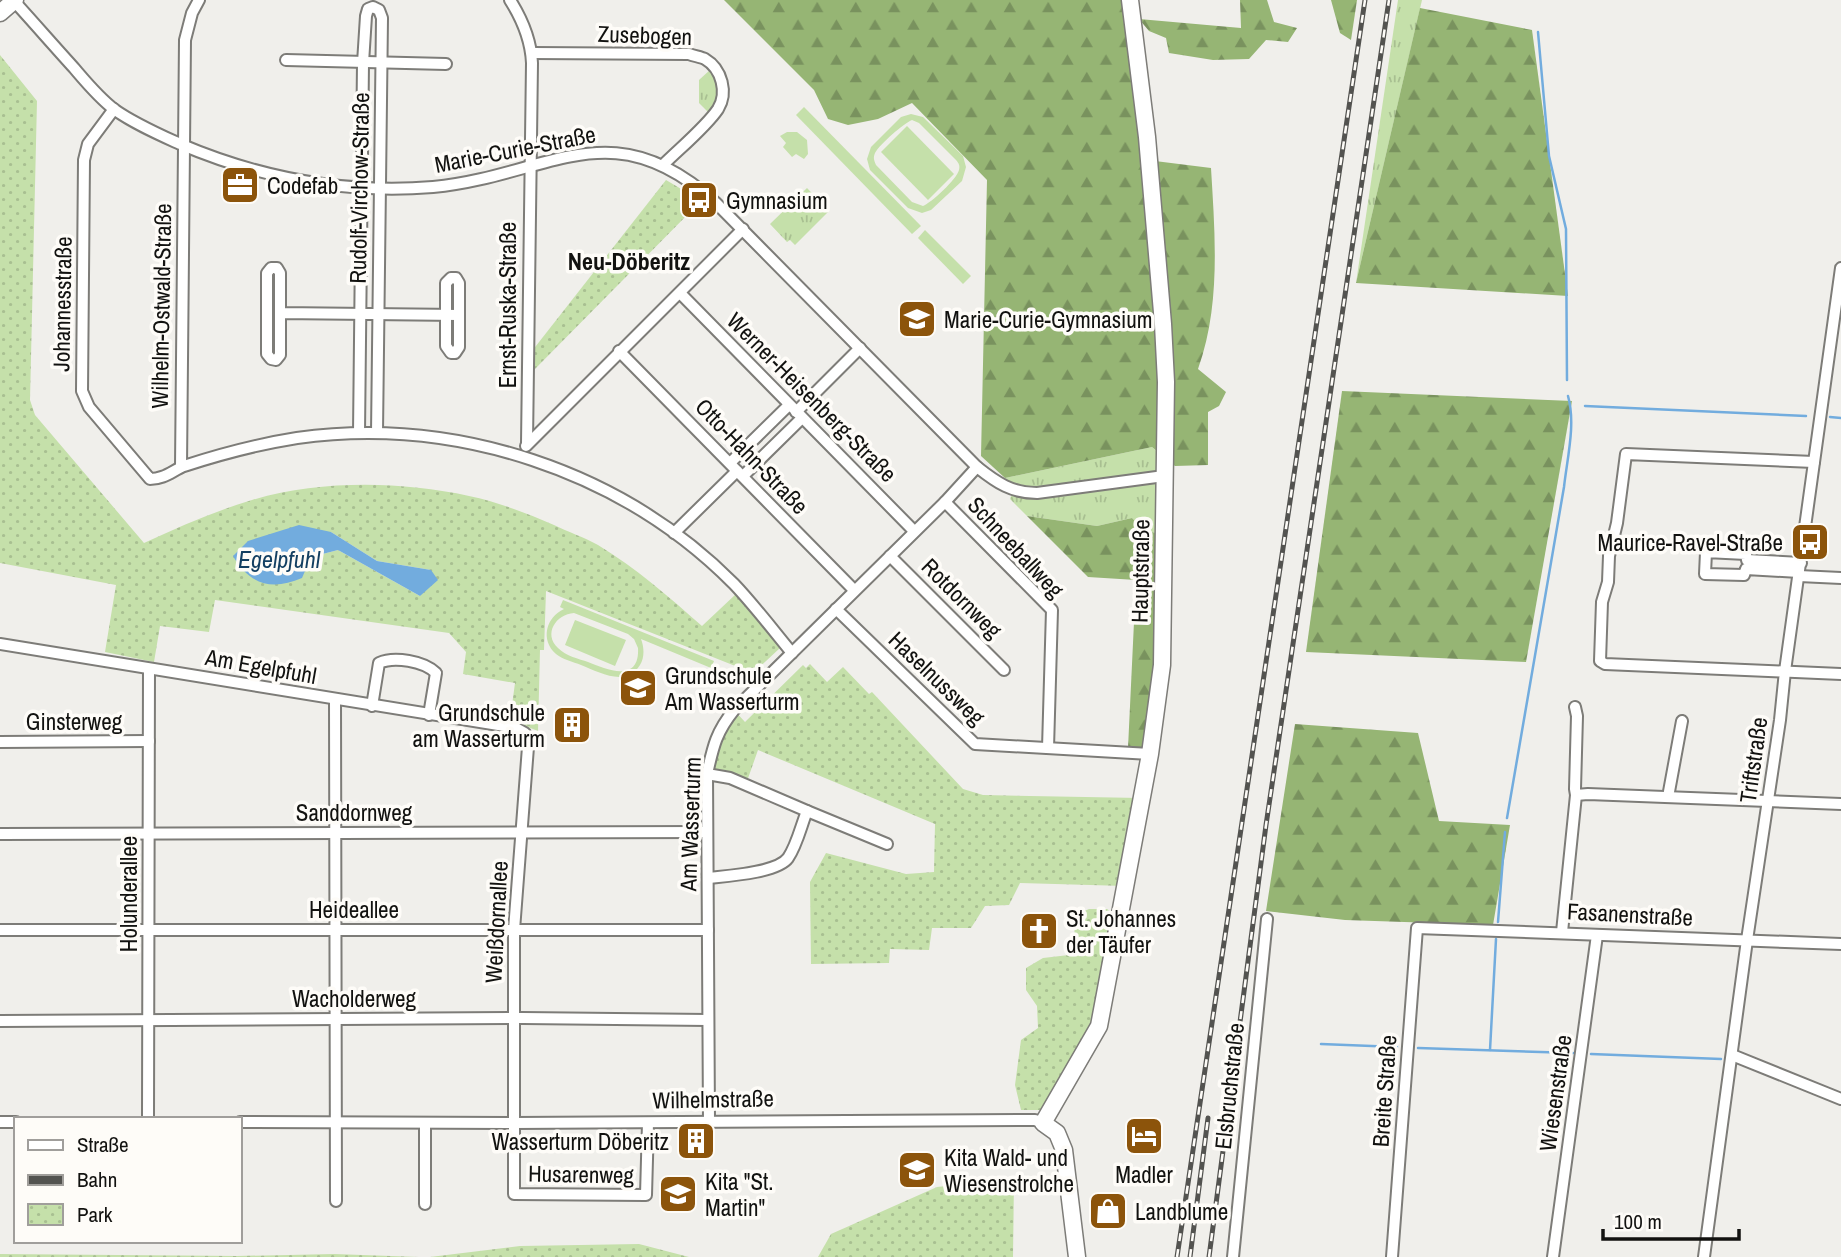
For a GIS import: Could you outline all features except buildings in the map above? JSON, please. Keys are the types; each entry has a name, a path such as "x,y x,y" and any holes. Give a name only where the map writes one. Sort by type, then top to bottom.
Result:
{"street":[{"name":"Wilhelm-Ostwald-Straße","path":"181,467 185,40 192,13 199,0"},
{"path":"510,0 525,29 532,53"},
{"name":"Hauptstraße","path":"1043,1123 1099,1026 1150,754 1162,665 1166,382 1147,136 1130,0"},
{"name":"Marie-Curie-Straße","path":"15,1 95,92 114,109 151,131 226,162 266,174 327,185 432,187 482,180 592,152 620,152 663,165 691,181 743,229 977,467 998,484 1023,493 1037,493 1164,476"},
{"path":"0,13 15,1"},
{"name":"Rudolf-Virchow-Straße","path":"359,433 363,63 366,16 368,9 373,7 379,10 382,18 377,433"},
{"name":"Zusebogen","path":"532,53 689,54 705,59 713,65 722,83 722,97 718,108 663,165"},
{"name":"Ernst-Ruska-Straße","path":"527,443 532,53"},
{"name":"Rudolf-Virchow-Straße","path":"286,60 446,64"},
{"name":"Johannesstraße","path":"114,109 88,144 85,160 82,391 89,407 150,479 158,479 181,467 266,444 311,436 359,433 431,437 478,444 523,456 629,503 674,533 733,583 792,653"},
{"path":"523,456 527,443 743,229"},
{"path":"271,268 277,268 280,274 280,313 280,355 276,360 267,354 267,272 271,268"},
{"name":"Triftstraße","path":"1704,1257 1841,268"},
{"path":"451,278 458,280 459,347 455,353 451,353 446,346 446,315 446,283 451,278"},
{"name":"Werner-Heisenberg-Straße","path":"680,293 915,531"},
{"name":"Rudolf-Virchow-Straße","path":"280,313 459,314"},
{"path":"674,533 860,348"},
{"name":"Otto-Hahn-Straße","path":"620,351 854,590"},
{"path":"736,470 796,412"},
{"path":"1814,462 1626,454 1617,523 1609,556 1608,582 1602,603 1600,661 1605,664 1841,674"},
{"name":"Am Wasserturm","path":"709,1121 707,775 720,727 977,467"},
{"name":"Schneeballweg","path":"945,502 1052,610 1048,748"},
{"name":"Rotdornweg","path":"890,555 1004,670"},
{"path":"1747,564 1841,578"},
{"name":"Haselnussweg","path":"835,609 970,741 980,745 1150,754"},
{"name":"Am Egelpfuhl","path":"0,644 516,728"},
{"path":"372,706 379,663 389,659 429,667 436,673 429,715"},
{"name":"Holunderallee","path":"148,1117 149,668"},
{"path":"335,700 336,1201"},
{"path":"1562,932 1576,795 1577,716 1574,707"},
{"path":"1668,797 1682,721"},
{"name":"Weißdornallee","path":"514,1123 514,930 528,747 525,733 516,728"},
{"name":"Ginsterweg","path":"0,742 149,741"},
{"path":"707,775 738,781 887,845"},
{"path":"1576,795 1841,804"},
{"path":"708,878 742,874 781,864 791,851 807,811"},
{"name":"Sanddornweg","path":"0,834 708,832"},
{"name":"Elsbruchstraße","path":"1233,1257 1267,919"},
{"name":"Fasanenstraße","path":"1417,928 1841,944"},
{"name":"Breite Straße","path":"1392,1257 1417,928"},
{"name":"Heideallee","path":"0,930 708,930"},
{"name":"Wiesenstraße","path":"1553,1257 1597,935"},
{"name":"Wacholderweg","path":"0,1021 513,1018 708,1020"},
{"path":"1732,1055 1841,1099"},
{"name":"Wilhelmstraße","path":"242,1122 335,1124 1035,1120 1043,1123"},
{"path":"425,1123 425,1204"},
{"name":"Husarenweg","path":"514,1123 514,1194 646,1195 648,1123"},
{"path":"1043,1123 1057,1132 1065,1150 1077,1257"}],"green space":[{"path":"724,0 1126,0 1147,160 1211,168 1215,270 1210,320 1198,369 1226,392 1219,406 1208,412 1208,465 1175,466 1152,447 1005,478 981,456 987,180 912,103 878,119 848,125 828,119 814,90"},
{"path":"1240,0 1267,0 1274,22 1297,28 1288,42 1266,40 1249,59 1213,60 1169,53 1166,38 1149,31 1139,19 1241,28"},
{"path":"1331,0 1357,0 1351,40 1340,33"},
{"path":"1398,0 1422,0 1356,283"},
{"path":"1420,8 1532,30 1568,296 1356,283"},
{"path":"0,55 37,101 30,400 35,415 144,543 224,509 278,493 360,485 443,491 512,508 593,542 639,573 702,626 736,594 774,636 780,648 753,673 546,591 544,650 540,650 538,731 510,720 515,683 463,674 466,652 449,633 215,600 209,632 160,626 154,662 105,652 116,585 0,563","holes":["331,532 377,561 431,570 420,596 338,550 311,557"]},
{"path":"711,69 717,80 718,91 709,113 699,103 699,80"},
{"path":"804,107 921,226 912,234 796,115"},
{"path":"911,114 923,117 963,156 966,167 962,181 931,210 922,213 908,208 870,170 867,159 871,147 901,117","holes":["912,120 919,123 959,164 959,170 949,185 923,206 912,202 876,165 874,158 875,153 892,134"]},
{"path":"907,126 954,174 928,200 881,152"},
{"path":"787,132 797,132 807,140 808,154 804,159 796,154 792,157 783,147 786,143 780,136"},
{"path":"666,180 693,196 699,203 532,372 532,351"},
{"path":"807,188 829,211 795,245 790,240 787,242 770,224"},
{"path":"925,230 971,276 963,284 918,238"},
{"path":"1342,391 1572,401 1526,662 1306,652"},
{"path":"1152,447 1161,455 1160,470 1155,473 1157,533 1145,531 1132,518 1097,526 1027,516 1010,499 1014,487 1005,478"},
{"path":"1027,516 1097,526 1132,518 1145,531 1157,533 1157,667 1144,750 1128,748 1136,580 1088,577"},
{"path":"563,600 714,661 711,668 641,639 643,659 634,672 620,677 604,674 561,657 551,648 547,629 553,617 564,609 560,607","holes":["574,613 628,634 638,648 637,659 634,666 621,671 604,668 569,655 558,648 552,637 557,621"]},
{"path":"575,620 626,640 615,666 565,645"},
{"path":"810,664 827,682 843,667 869,694 872,692 963,789 983,795 1141,798 1125,886 1020,883 1009,905 985,906 971,928 932,928 929,950 890,949 889,963 811,964 810,882 826,853 906,874 934,872 935,824 758,750 746,784 707,774 734,710 745,722 803,665 806,668"},
{"path":"1295,724 1418,733 1439,821 1510,825 1493,925 1345,920 1266,911"},
{"path":"1089,909 1107,909 1114,914 1094,1023 1041,1110 1021,1110 1015,1085 1021,1040 1038,1028 1037,1006 1026,990 1026,968 1043,958 1069,955 1075,937 1073,916"},
{"path":"1014,1179 1013,1257 818,1257 831,1234 937,1187"},
{"path":"639,1244 689,1257 430,1257 520,1246"},
{"path":"0,1254 334,1254 419,1257 0,1257"}],"water":[{"name":"Egelpfuhl","path":"299,525 331,532 377,561 431,570 438,580 420,596 338,550 311,557 302,578 271,584 263,583 247,574 233,556 248,541"}],"waterway":[{"path":"1538,32 1549,156 1566,229 1567,380"},
{"path":"1507,818 1569,453 1571,418 1568,396"},
{"path":"1585,406 1806,416"},
{"path":"1830,417 1841,418"},
{"path":"1498,922 1505,832"},
{"path":"1490,1050 1496,939"},
{"path":"1321,1044 1397,1047"},
{"path":"1418,1048 1573,1053"},
{"path":"1591,1054 1721,1059"}],"railway":[{"path":"1177,1257 1365,0"},
{"path":"1209,1257 1266,825 1389,0"},
{"path":"1190,1257 1208,1118"}],"place":[{"name":"Codefab","path":"240,185"},
{"name":"Gymnasium","path":"699,200"},
{"name":"Marie-Curie-Gymnasium","path":"917,319"},
{"name":"Maurice-Ravel-Straße","path":"1810,542"},
{"name":"Grundschule Am Wasserturm","path":"638,688"},
{"name":"Grundschule am Wasserturm","path":"572,725"},
{"name":"St. Johannes der Täufer","path":"1039,931"},
{"name":"Madler","path":"1144,1136"},
{"name":"Wasserturm Döberitz","path":"696,1141"},
{"name":"Kita Wald- und Wiesenstrolche","path":"917,1170"},
{"name":"Kita \"St. Martin\"","path":"678,1194"},
{"name":"Landblume","path":"1108,1211"}],"district":[{"name":"Neu-Döberitz","path":"629,261"}]}
